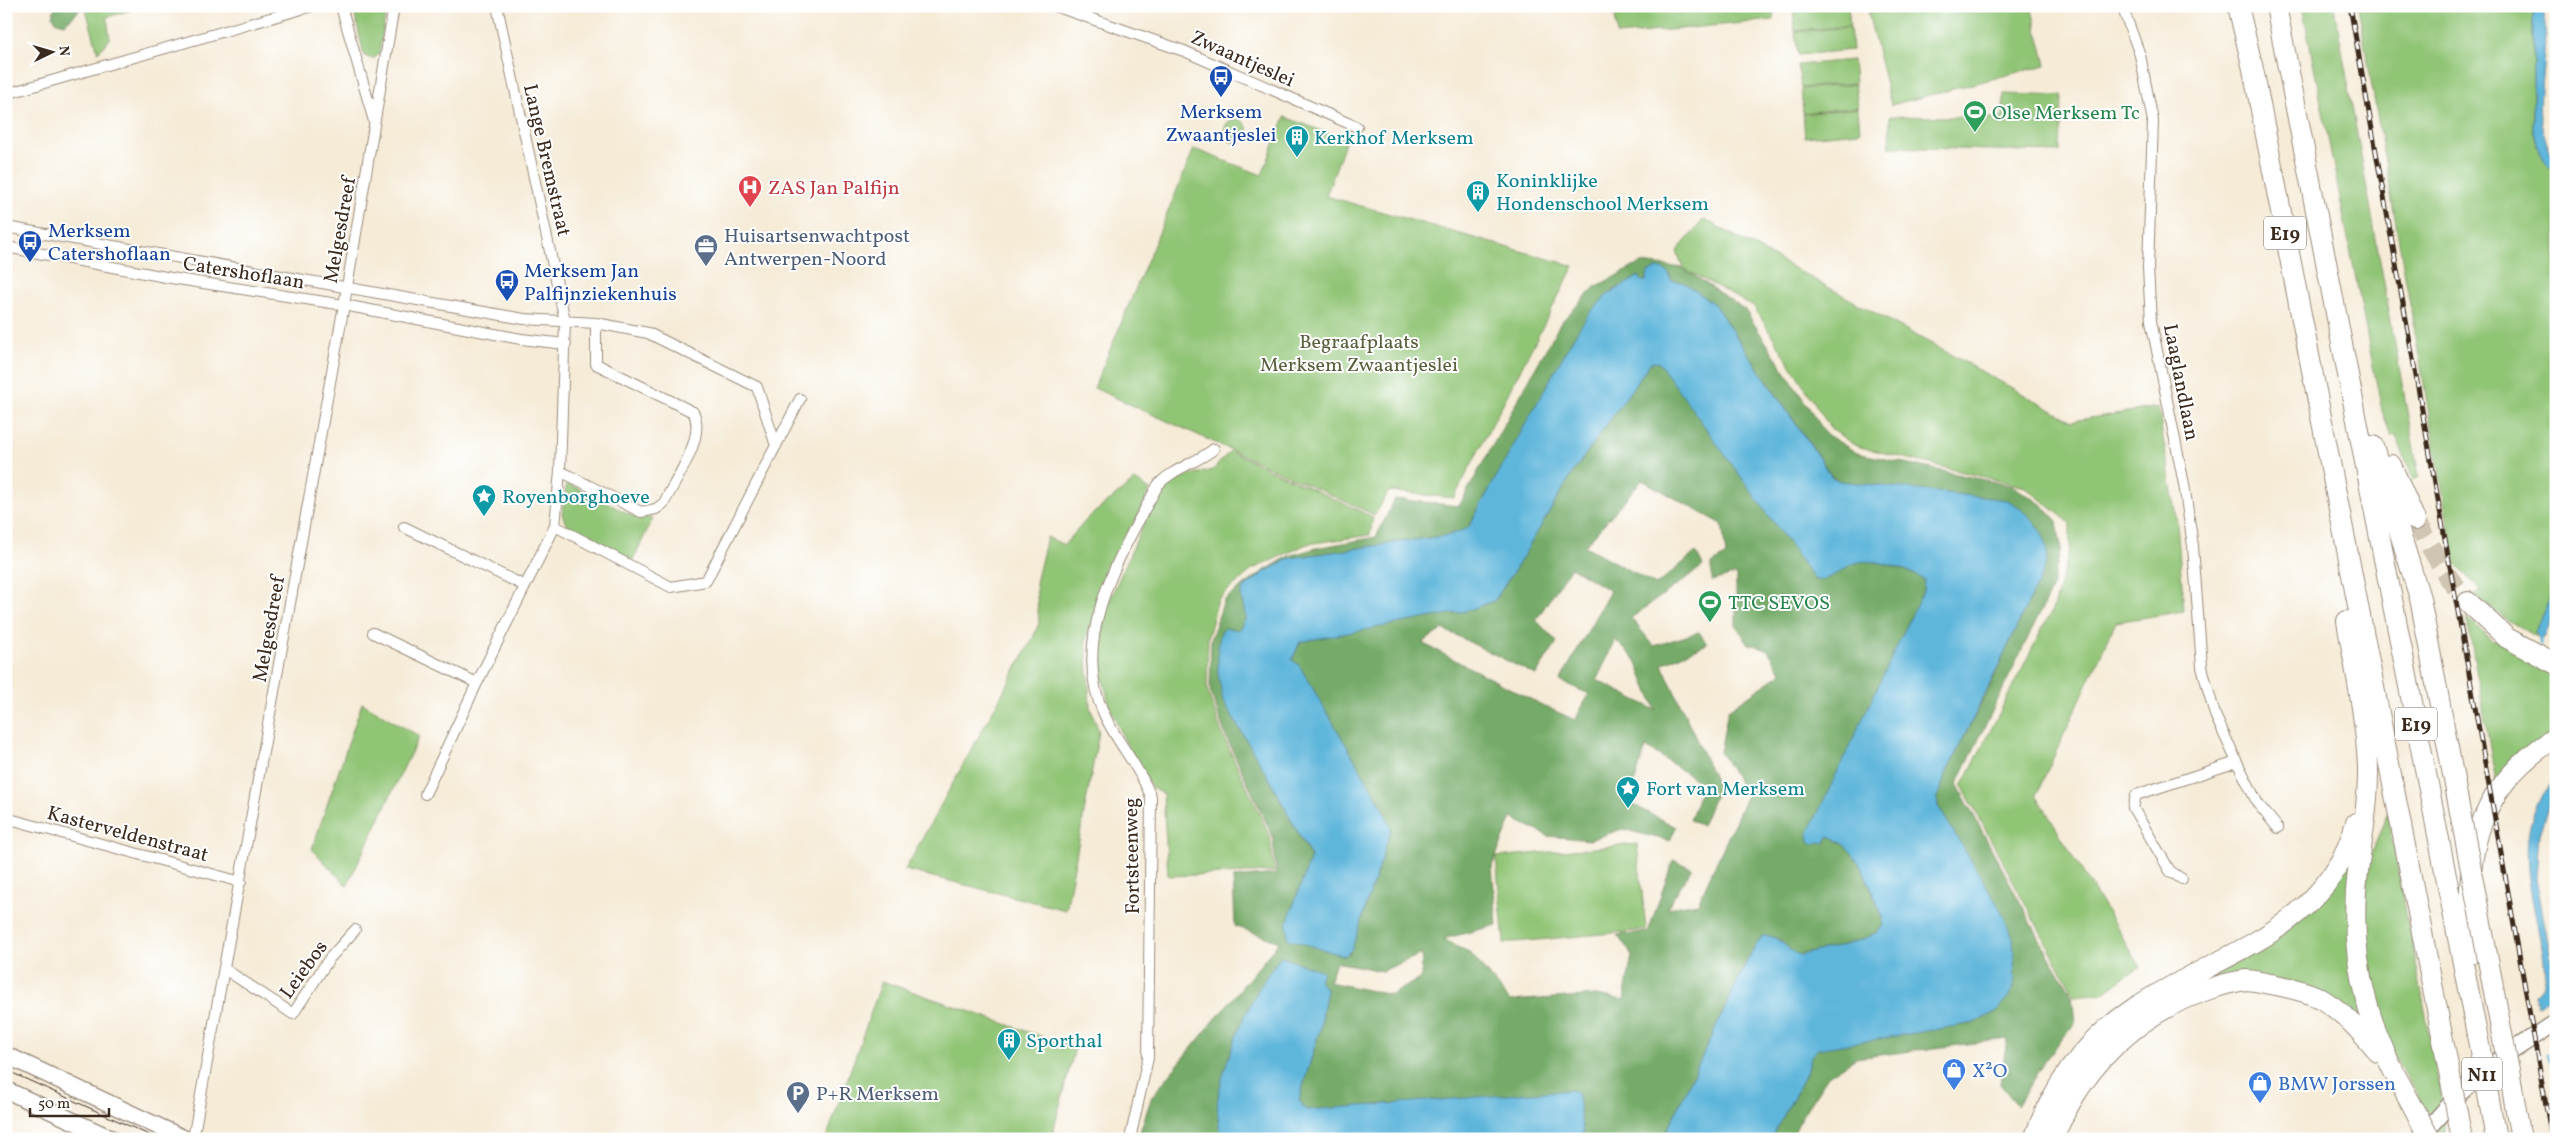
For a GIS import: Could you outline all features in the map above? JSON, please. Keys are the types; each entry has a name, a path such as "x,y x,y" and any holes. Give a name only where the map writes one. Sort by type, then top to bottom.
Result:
{"highway":[{"name":"E19","path":"2238,6 2253,69 2462,1139"},
{"name":"E19","path":"2276,6 2354,398 2496,1139"},
{"path":"2354,398 2394,469 2415,520"},
{"path":"2354,398 2382,471 2420,598 2521,1139"},
{"path":"2330,460 2339,569 2366,742 2367,794 2356,891 2355,928 2363,990 2387,1062"},
{"path":"2468,602 2507,638 2556,664"},
{"path":"2480,1050 2468,898 2472,857 2481,820 2496,794 2512,772 2556,737"},
{"path":"2034,1139 2044,1110 2063,1077 2089,1047 2115,1023 2172,985 2245,948 2281,926 2321,892 2342,862 2354,828 2362,793 2366,742"},
{"path":"2053,1139 2076,1094 2116,1043 2142,1022 2178,1001 2218,986 2248,980 2282,986 2322,999 2358,1028 2387,1062 2430,1139"}],"main road":[{"name":"N11","path":"2419,1139 2462,1091 2501,1058 2556,1022"},
{"path":"6,1055 185,1139"},
{"path":"6,1090 112,1139"}],"street":[{"path":"6,94 312,6"},
{"name":"Melgesdreef","path":"341,6 375,125"},
{"name":"Melgesdreef","path":"193,1139 226,970 344,305 394,6"},
{"name":"Lange Bremstraat","path":"425,794 476,683 555,526 560,471 566,344 565,322 496,6"},
{"name":"Zwaantjeslei","path":"1055,6 1184,51 1357,127"},
{"name":"Laaglandlaan","path":"2122,6 2140,55 2153,122 2148,268 2151,321 2184,484 2192,537 2202,667 2215,714 2237,762 2258,804 2278,828"},
{"name":"Catershoflaan","path":"6,227 524,319 565,322"},
{"name":"Catershoflaan","path":"6,248 174,278 344,305 522,339 566,344"},
{"path":"565,322 596,323 648,332 757,387 776,446"},
{"path":"560,471 641,512 656,509 664,503 692,447 698,429 697,419 693,412 596,364 596,323"},
{"path":"555,526 671,586 706,581 800,399"},
{"name":"Fortsteenweg","path":"1130,1139 1148,1058 1151,797 1147,786 1108,723 1098,700 1092,665 1096,619 1110,584 1158,485 1166,476 1199,461 1214,449"},
{"path":"404,528 525,586"},
{"path":"373,633 476,683"},
{"path":"2182,879 2170,871 2132,808 2136,795 2237,762"},
{"name":"Kasterveldenstraat","path":"6,818 241,882"},
{"name":"Leiebos","path":"226,970 292,1014 330,959 355,930"}],"green space":[{"path":"84,6 65,24 57,22 52,16 55,8"},
{"path":"85,6 130,6 131,10 107,17 110,39 98,52"},
{"path":"353,6 387,6 379,54 373,59 364,56"},
{"path":"1614,6 1773,6 1774,20 1617,35"},
{"path":"1806,6 1848,6 1850,26 1795,31 1793,8"},
{"path":"1894,6 2031,6 2046,65 1891,105 1868,13"},
{"path":"2302,6 2334,6 2419,477 2413,480 2396,435 2391,436 2382,411"},
{"path":"2358,6 2533,6 2533,132 2543,160 2556,170 2556,592 2551,597 2535,631 2536,637 2505,619 2474,595 2480,590 2455,563"},
{"path":"1850,27 1852,50 1798,55 1795,32"},
{"path":"1853,60 1855,83 1801,88 1798,65"},
{"path":"1855,84 1858,107 1803,113 1801,89"},
{"name":"Olse Merksem Tc","path":"2004,94 2062,96 2060,152 1889,147 1890,116 2003,118"},
{"path":"1858,108 1860,132 1805,137 1803,114"},
{"name":"Begraafplaats Merksem Zwaantjeslei","path":"1285,117 1346,140 1326,196 1574,266 1454,498 1389,491 1375,515 1094,388 1194,149 1262,175"},
{"path":"1236,119 1245,122 1248,131 1245,140 1236,143 1227,140 1224,131 1227,122"},
{"path":"1704,219 2072,421 2158,407 2177,523 2184,611 2116,622 2036,795 2140,966 2103,993 2075,996 1962,786 2055,604 2070,548 2070,523 2025,487 1856,446 1831,429 1754,307 1683,268 1677,251"},
{"path":"1641,263 1683,268 1745,310 1826,434 1857,453 2013,486 2041,504 2057,521 2061,547 2052,588 1957,784 2048,954 2072,994 2075,1023 2046,1059 2017,1105 2000,1084 2007,1039 1856,1058 1828,1076 1803,1114 1791,1139 1771,1139 1805,1076 1811,1056 1818,1048 1975,1023 1949,825 1938,806 1937,798 1947,771 1991,684 2047,559 2038,527 2020,508 1840,481 1832,476 1714,304 1685,283 1671,280 1670,275 1648,278 1646,281 1615,289 1588,315 1468,528 1449,535 1290,558 1264,572 1243,589 1241,596 1246,617 1239,630 1223,701 1269,778 1311,858 1287,923 1349,954 1391,829 1292,660 1301,641 1465,611 1494,601 1518,565 1573,472 1651,362 1659,362 1824,580 1856,562 1871,561 1891,565 1924,580 1923,591 1828,836 1839,841 1856,858 1883,917 1883,926 1876,932 1857,941 1801,955 1793,953 1778,939 1762,936 1751,953 1663,1139 1584,1139 1577,1093 1306,1110 1299,1100 1320,1029 1327,990 1319,980 1323,971 1218,1118 1221,1139 1152,1139 1140,1132 1152,1096 1279,942 1235,926 1233,878 1276,874 1273,837 1226,737 1210,690 1211,639 1224,600 1264,571 1289,556 1316,548 1376,537 1395,499 1459,506 1561,322 1595,287","holes":["1642,480 1722,524 1726,555 1712,564 1712,581 1736,574 1736,626 1749,644 1767,649 1782,673 1728,710 1720,752 1747,795 1698,903 1667,908 1692,868 1673,860 1648,932 1617,935 1632,955 1624,1000 1597,995 1510,1001 1471,954 1443,939 1497,925 1492,866 1512,818 1548,836 1590,840 1622,829 1670,841 1676,827 1628,802 1646,747 1703,784 1690,820 1702,826 1718,787 1662,664 1707,644 1699,632 1654,646 1631,618 1703,566 1696,552 1656,585 1585,546","1571,567 1610,591 1560,681 1589,694 1575,720 1422,643 1443,629 1536,675 1557,642 1536,620","1615,640 1635,659 1656,710 1597,680","1422,954 1421,978 1391,995 1329,982 1336,962 1382,971"]},
{"path":"1230,451 1373,517 1370,535 1307,544 1253,569 1218,599 1208,637 1207,689 1223,736 1270,836 1274,872 1168,876 1163,794 1152,788 1125,741 1110,707 1101,672 1099,648 1100,622 1158,491 1175,478 1213,470"},
{"path":"1135,480 1150,490 1116,562 1086,638 1090,707 1099,732 1066,910 905,870 1033,638 1039,623 1036,583 1047,537 1064,545 1089,517"},
{"path":"569,484 635,517 653,518 633,560 566,524 562,514 566,486"},
{"path":"2467,618 2495,642 2499,637 2556,672 2556,730 2496,782"},
{"path":"362,703 419,736 347,886 312,849"},
{"path":"2387,812 2436,1068 2447,1139 2440,1139 2415,1090 2389,1048 2363,958 2367,857 2371,855"},
{"path":"1637,844 1646,930 1504,943 1496,857"},
{"path":"2350,855 2365,1026 2280,980 2134,1016 2223,965"},
{"path":"882,981 1075,1048 1051,1139 826,1139"}],"water":[{"path":"2533,6 2543,6 2545,33 2541,98 2542,129 2552,157 2556,159 2556,170 2543,160 2533,132"},
{"path":"1659,268 1668,272 1671,280 1685,283 1714,304 1832,477 1840,481 2008,500 2022,510 2041,531 2047,548 2046,563 2040,578 1947,771 1937,798 1938,806 2001,910 2013,938 2015,979 2010,996 1997,1011 1975,1023 1818,1049 1811,1056 1805,1076 1771,1139 1663,1139 1751,953 1762,936 1773,937 1801,955 1857,941 1877,932 1883,926 1883,917 1856,858 1839,841 1828,836 1826,843 1813,844 1809,841 1808,834 1923,591 1924,580 1889,565 1860,562 1825,579 1815,580 1659,363 1651,362 1573,472 1518,565 1494,601 1466,611 1300,642 1292,660 1299,665 1382,806 1391,829 1352,949 1345,956 1288,939 1287,923 1311,857 1269,778 1223,701 1218,674 1218,646 1221,632 1226,628 1239,630 1246,618 1241,596 1243,589 1264,572 1290,558 1449,535 1468,528 1574,336 1588,315 1607,295 1639,276 1642,281 1646,281 1648,272"},
{"path":"2556,592 2556,608 2543,637 2539,639 2535,631 2551,596"},
{"path":"2556,779 2556,796 2549,805 2539,834 2536,878 2555,980 2551,995 2536,1006 2534,994 2542,987 2544,967 2531,894 2527,853 2533,814 2542,796"},
{"path":"1281,957 1323,971 1319,980 1327,990 1320,1029 1299,1100 1306,1110 1571,1090 1577,1093 1584,1139 1221,1139 1217,1102 1227,1062 1250,1004"}],"waterway":[{"path":"2540,635 2540,644"},
{"path":"2547,1055 2556,1072"}],"tunnel":[{"path":"2415,520 2448,577 2468,602"}],"tram line":[{"path":"6,1070 158,1139"}],"railway":[{"path":"2350,6 2552,1139"}],"place":[{"name":"Merksem Zwaantjeslei","path":"1221,98"},
{"name":"Olse Merksem Tc","path":"1975,133"},
{"name":"Kerkhof Merksem","path":"1297,158"},
{"name":"ZAS Jan Palfijn","path":"750,208"},
{"name":"Koninklijke Hondenschool Merksem","path":"1478,213"},
{"name":"Merksem Catershoflaan","path":"30,263"},
{"name":"Huisartsenwachtpost Antwerpen-Noord","path":"706,267"},
{"name":"Merksem Jan Palfijnziekenhuis","path":"507,302"},
{"name":"Royenborghoeve","path":"484,517"},
{"name":"TTC SEVOS","path":"1710,623"},
{"name":"Fort van Merksem","path":"1628,809"},
{"name":"Sporthal","path":"1009,1061"},
{"name":"X²O","path":"1954,1091"},
{"name":"BMW Jorssen","path":"2260,1104"},
{"name":"P+R Merksem","path":"798,1114"}]}
